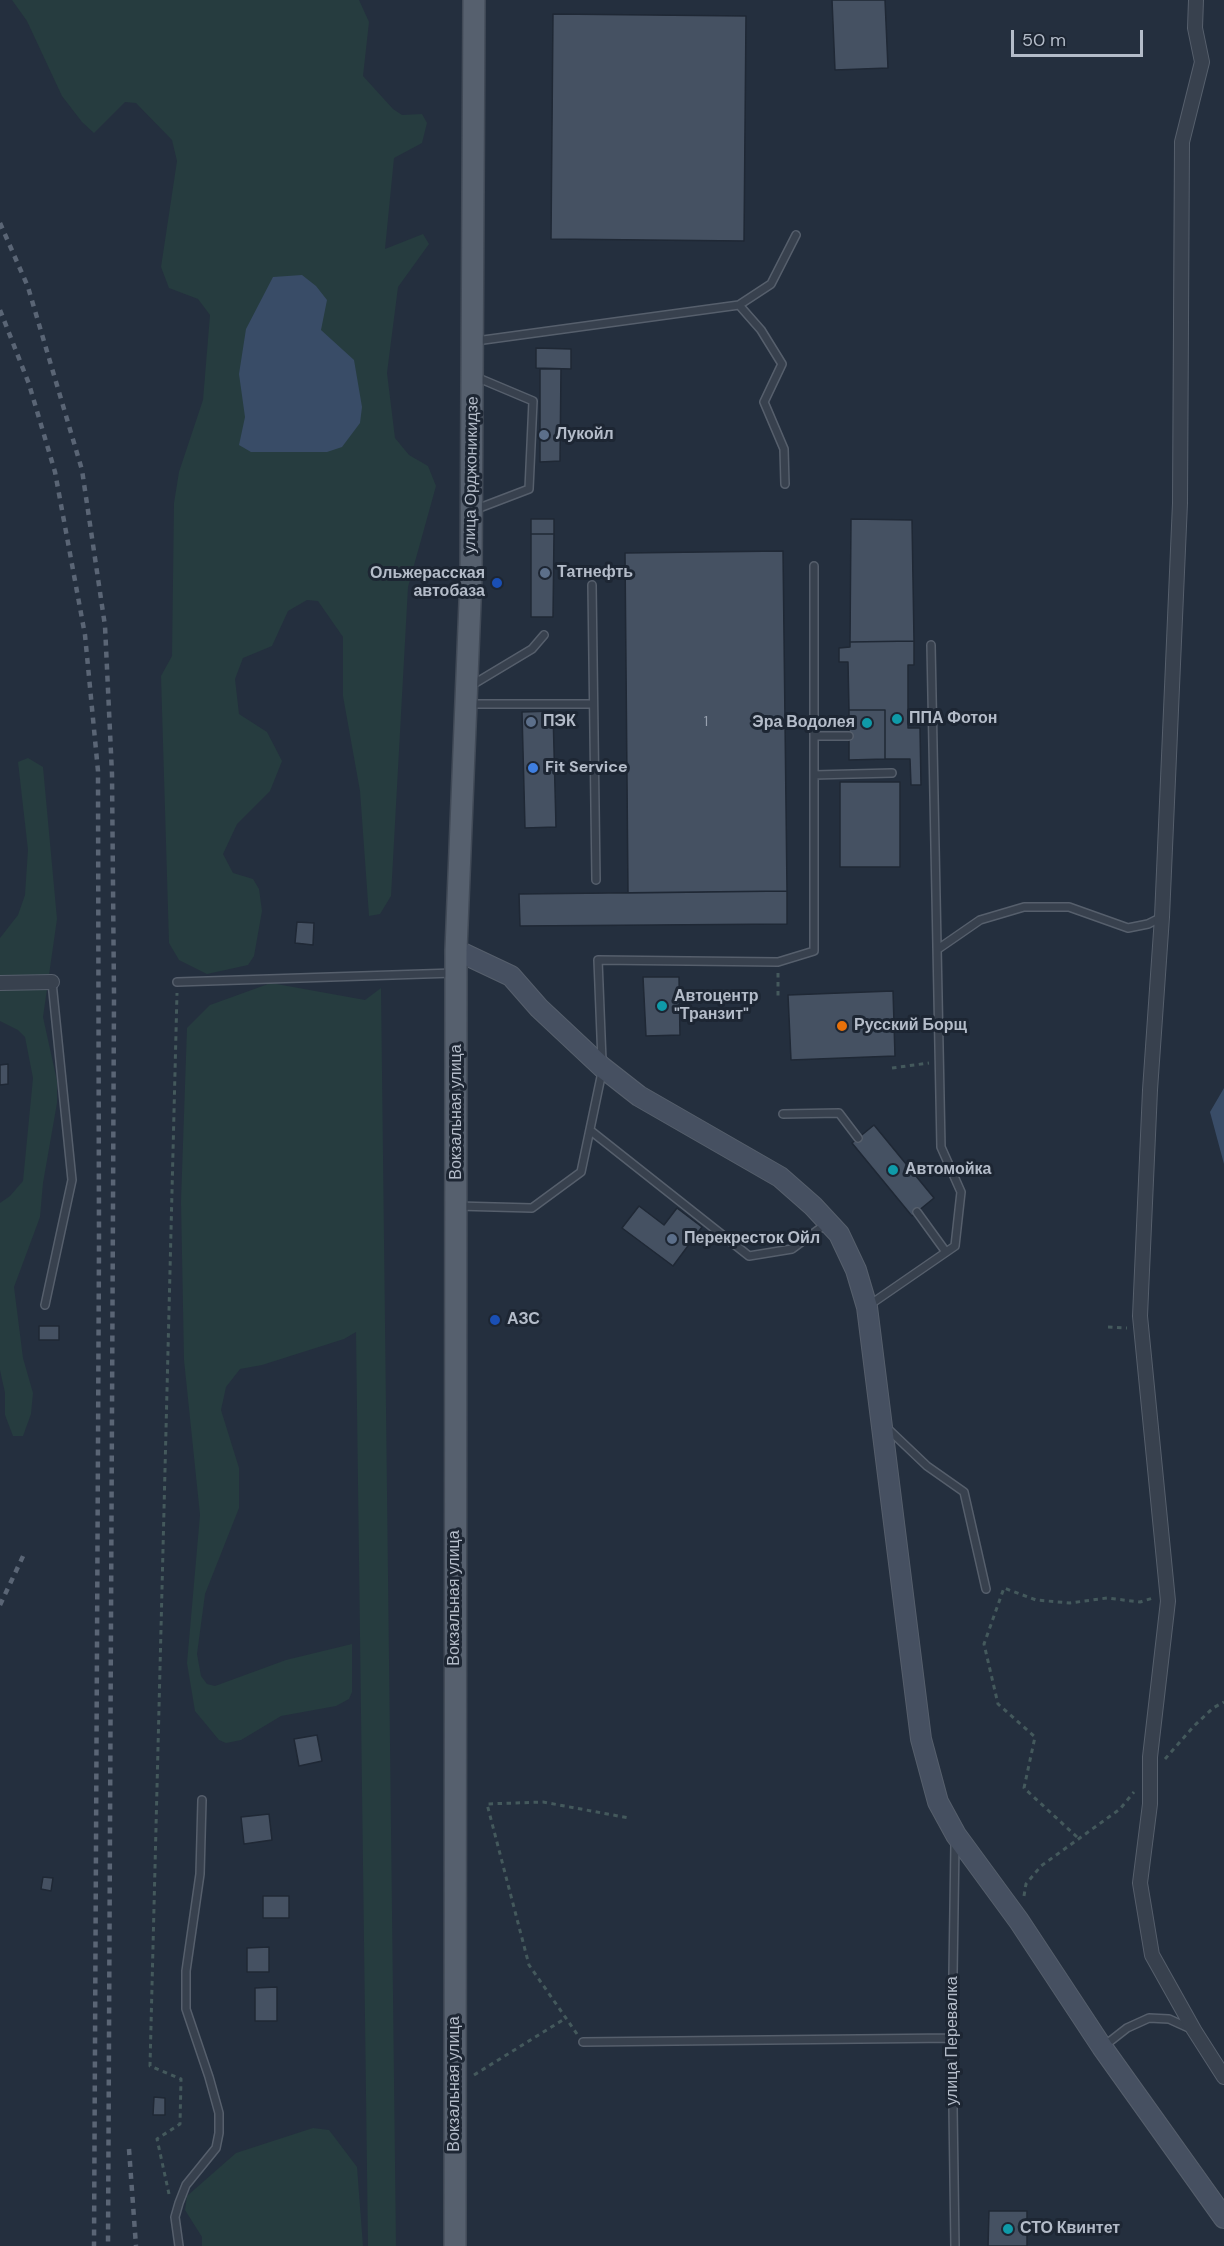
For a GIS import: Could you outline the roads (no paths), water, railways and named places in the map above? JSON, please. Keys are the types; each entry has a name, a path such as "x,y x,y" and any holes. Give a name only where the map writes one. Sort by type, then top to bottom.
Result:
{"main road":[{"name":"улица Орджоникидзе","path":"456,950 472,511 474,0"},
{"name":"Вокзальная улица","path":"455,2246 458,973 456,950"}],"street":[{"path":"1196,0 1195,28 1202,62 1182,142 1180,503 1162,917 1150,1090 1140,1316 1167,1594 1150,1773 1150,1804 1140,1883 1152,1954 1194,2030 1224,2077"},
{"path":"456,950 511,976 539,1008 602,1067 639,1096 780,1177 839,1234 856,1270 867,1307 921,1739 938,1802 956,1835 1018,1921 1102,2048 1224,2218"},
{"path":"0,983 52,982"}],"lane":[{"path":"473,342 538,331 739,305 771,284 796,235"},
{"path":"739,305 761,330 782,364 764,402 784,449 785,484"},
{"path":"472,511 530,489 533,401 473,376"},
{"path":"456,1206 532,1208 581,1172 602,1067 598,960 778,962 814,951 814,566"},
{"path":"592,585 596,880"},
{"path":"467,696 532,650 544,635"},
{"path":"867,1307 955,1246 961,1192 941,1147 931,645"},
{"path":"467,696 592,704"},
{"path":"815,736 849,736"},
{"path":"814,775 892,773"},
{"path":"938,949 980,920 1024,907 1068,907 1128,928 1149,924 1162,917"},
{"path":"177,982 458,973"},
{"path":"45,1305 72,1180 52,982"},
{"path":"783,1114 839,1113 858,1137"},
{"path":"591,1131 749,1256 792,1250 828,1222"},
{"path":"917,1212 946,1252"},
{"path":"882,1424 927,1466 964,1492 986,1589"},
{"path":"178,2246 176,2226 179,2203 186,2185 216,2148 219,2133 219,2113 186,2009 186,1971 201,1874 202,1800"},
{"name":"улица Перевалка","path":"956,1835 952,2038 956,2246"},
{"path":"1102,2048 1127,2028 1149,2018 1169,2019 1194,2030"},
{"path":"583,2043 952,2038"}],"water":[{"path":"302,275 316,286 327,300 321,330 354,360 362,407 360,423 342,447 327,452 251,452 239,445 245,417 239,374 246,329 273,277"},
{"path":"1224,1088 1224,1164 1210,1112"}],"railway":[{"path":"0,223 28,287 82,470 105,626 112,774 114,995 108,2246"},
{"path":"0,310 29,384 55,472 85,635 98,771 99,1244 94,2246"},
{"path":"0,1605 25,1552"},
{"path":"129,2149 136,2246"}],"place":[{"name":"Лукойл","path":"544,435"},
{"name":"Татнефть","path":"545,573"},
{"name":"Ольжерасская автобаза","path":"497,583"},
{"name":"ППА Фотон","path":"897,719"},
{"name":"ПЭК","path":"531,722"},
{"name":"Эра Водолея","path":"867,723"},
{"name":"Fit Service","path":"533,768"},
{"name":"Автоцентр \"Транзит\"","path":"662,1006"},
{"name":"Русский Борщ","path":"842,1026"},
{"name":"Автомойка","path":"893,1170"},
{"name":"Перекресток Ойл","path":"672,1239"},
{"name":"АЗС","path":"495,1320"},
{"name":"СТО Квинтет","path":"1008,2229"}]}
